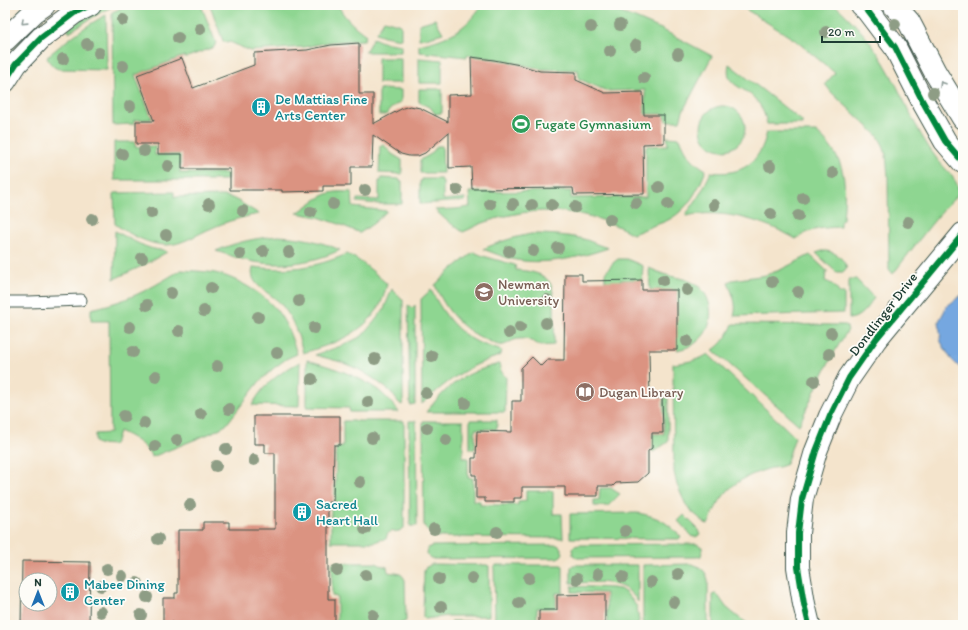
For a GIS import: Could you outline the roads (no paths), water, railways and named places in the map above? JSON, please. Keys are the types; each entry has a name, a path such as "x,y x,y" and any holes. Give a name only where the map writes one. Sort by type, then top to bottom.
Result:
{"street":[{"path":"5,40 34,12 44,5"},
{"path":"5,81 16,64 41,38 74,13 90,5"},
{"path":"861,5 867,10 895,47 945,141 963,162"},
{"path":"894,5 909,22 935,72 963,118"},
{"name":"Dondlinger Drive","path":"809,625 798,567 798,533 802,499 816,450 830,416 849,378 876,339 963,234"}],"lane":[{"path":"5,302 81,300"}],"water":[{"path":"963,294 963,371 951,359 941,342 939,321 947,306"}],"place":[{"name":"De Mattias Fine Arts Center","path":"261,107"},
{"name":"Fugate Gymnasium","path":"521,124"},
{"name":"Newman University","path":"484,292"},
{"name":"Dugan Library","path":"585,392"},
{"name":"Sacred Heart Hall","path":"302,512"},
{"name":"Mabee Dining Center","path":"70,592"}]}
